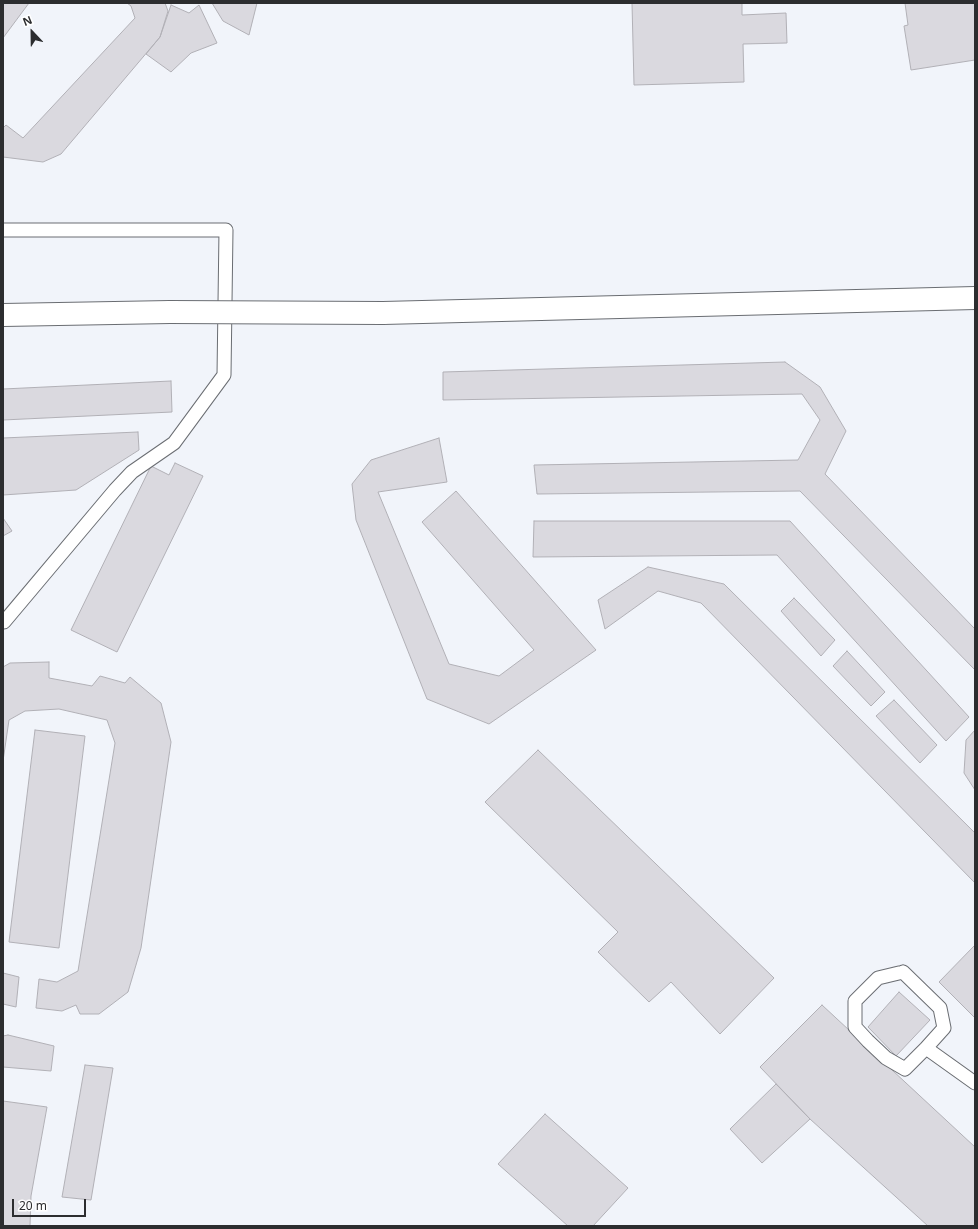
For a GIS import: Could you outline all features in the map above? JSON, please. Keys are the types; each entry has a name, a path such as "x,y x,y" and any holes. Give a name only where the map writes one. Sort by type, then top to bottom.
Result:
{"highway":[{"path":"3,315 170,312 383,313 975,298"}],"lane":[{"path":"3,230 226,230 224,375 174,443 132,472 3,622"},
{"path":"903,972 940,1008 944,1028 926,1048 905,1069 886,1058 855,1027 855,1001 878,978 903,972"},
{"path":"926,1048 975,1083"}],"building":[{"path":"3,3 29,3 3,38"},
{"path":"127,3 165,3 168,11 160,37 61,154 43,162 3,157 3,128 6,125 23,138 135,18 131,6"},
{"path":"212,3 257,3 249,35 223,21"},
{"path":"632,3 742,3 742,15 786,13 787,43 743,44 744,82 634,85"},
{"path":"905,3 975,3 975,60 911,70 904,26 908,25"},
{"path":"171,5 189,13 199,5 217,43 191,53 171,72 146,54 160,37"},
{"path":"785,362 820,387 846,431 825,474 975,629 975,670 800,491 537,494 534,465 798,460 820,420 802,394 443,400 443,372"},
{"path":"171,381 172,412 3,420 3,389"},
{"path":"138,432 139,450 76,490 3,495 3,438"},
{"path":"439,438 447,482 378,492 449,664 499,676 534,650 422,522 456,491 596,650 489,724 427,699 356,520 352,484 371,460"},
{"path":"175,463 203,476 117,652 71,630 151,466 169,475"},
{"path":"3,518 12,531 3,536"},
{"path":"534,521 790,521 969,717 946,741 777,555 533,557"},
{"path":"648,567 724,584 975,833 975,883 701,603 658,591 605,629 598,600"},
{"path":"794,598 835,640 821,656 781,611"},
{"path":"847,651 885,692 871,706 833,666"},
{"path":"49,662 49,678 92,686 100,676 125,683 130,677 161,703 171,742 141,948 128,992 99,1014 80,1014 76,1005 62,1011 36,1008 39,979 57,982 78,971 115,743 107,720 59,709 25,711 9,720 3,761 3,667 10,663"},
{"path":"894,700 937,745 920,763 876,716"},
{"path":"35,730 85,736 59,948 9,942"},
{"path":"975,730 975,790 964,773 966,740"},
{"path":"538,750 774,978 720,1034 671,982 649,1002 598,952 618,932 485,802"},
{"path":"975,945 975,1018 939,982"},
{"path":"3,973 19,977 16,1007 3,1004"},
{"path":"899,992 930,1020 896,1056 868,1027"},
{"path":"822,1005 975,1147 975,1226 928,1226 810,1119 760,1067"},
{"path":"8,1035 54,1046 51,1071 3,1067 3,1036"},
{"path":"85,1065 113,1068 91,1200 62,1197"},
{"path":"776,1084 810,1119 762,1163 730,1129"},
{"path":"3,1101 47,1107 31,1196 30,1226 3,1226"},
{"path":"545,1114 628,1188 593,1226 568,1226 498,1164"}]}
